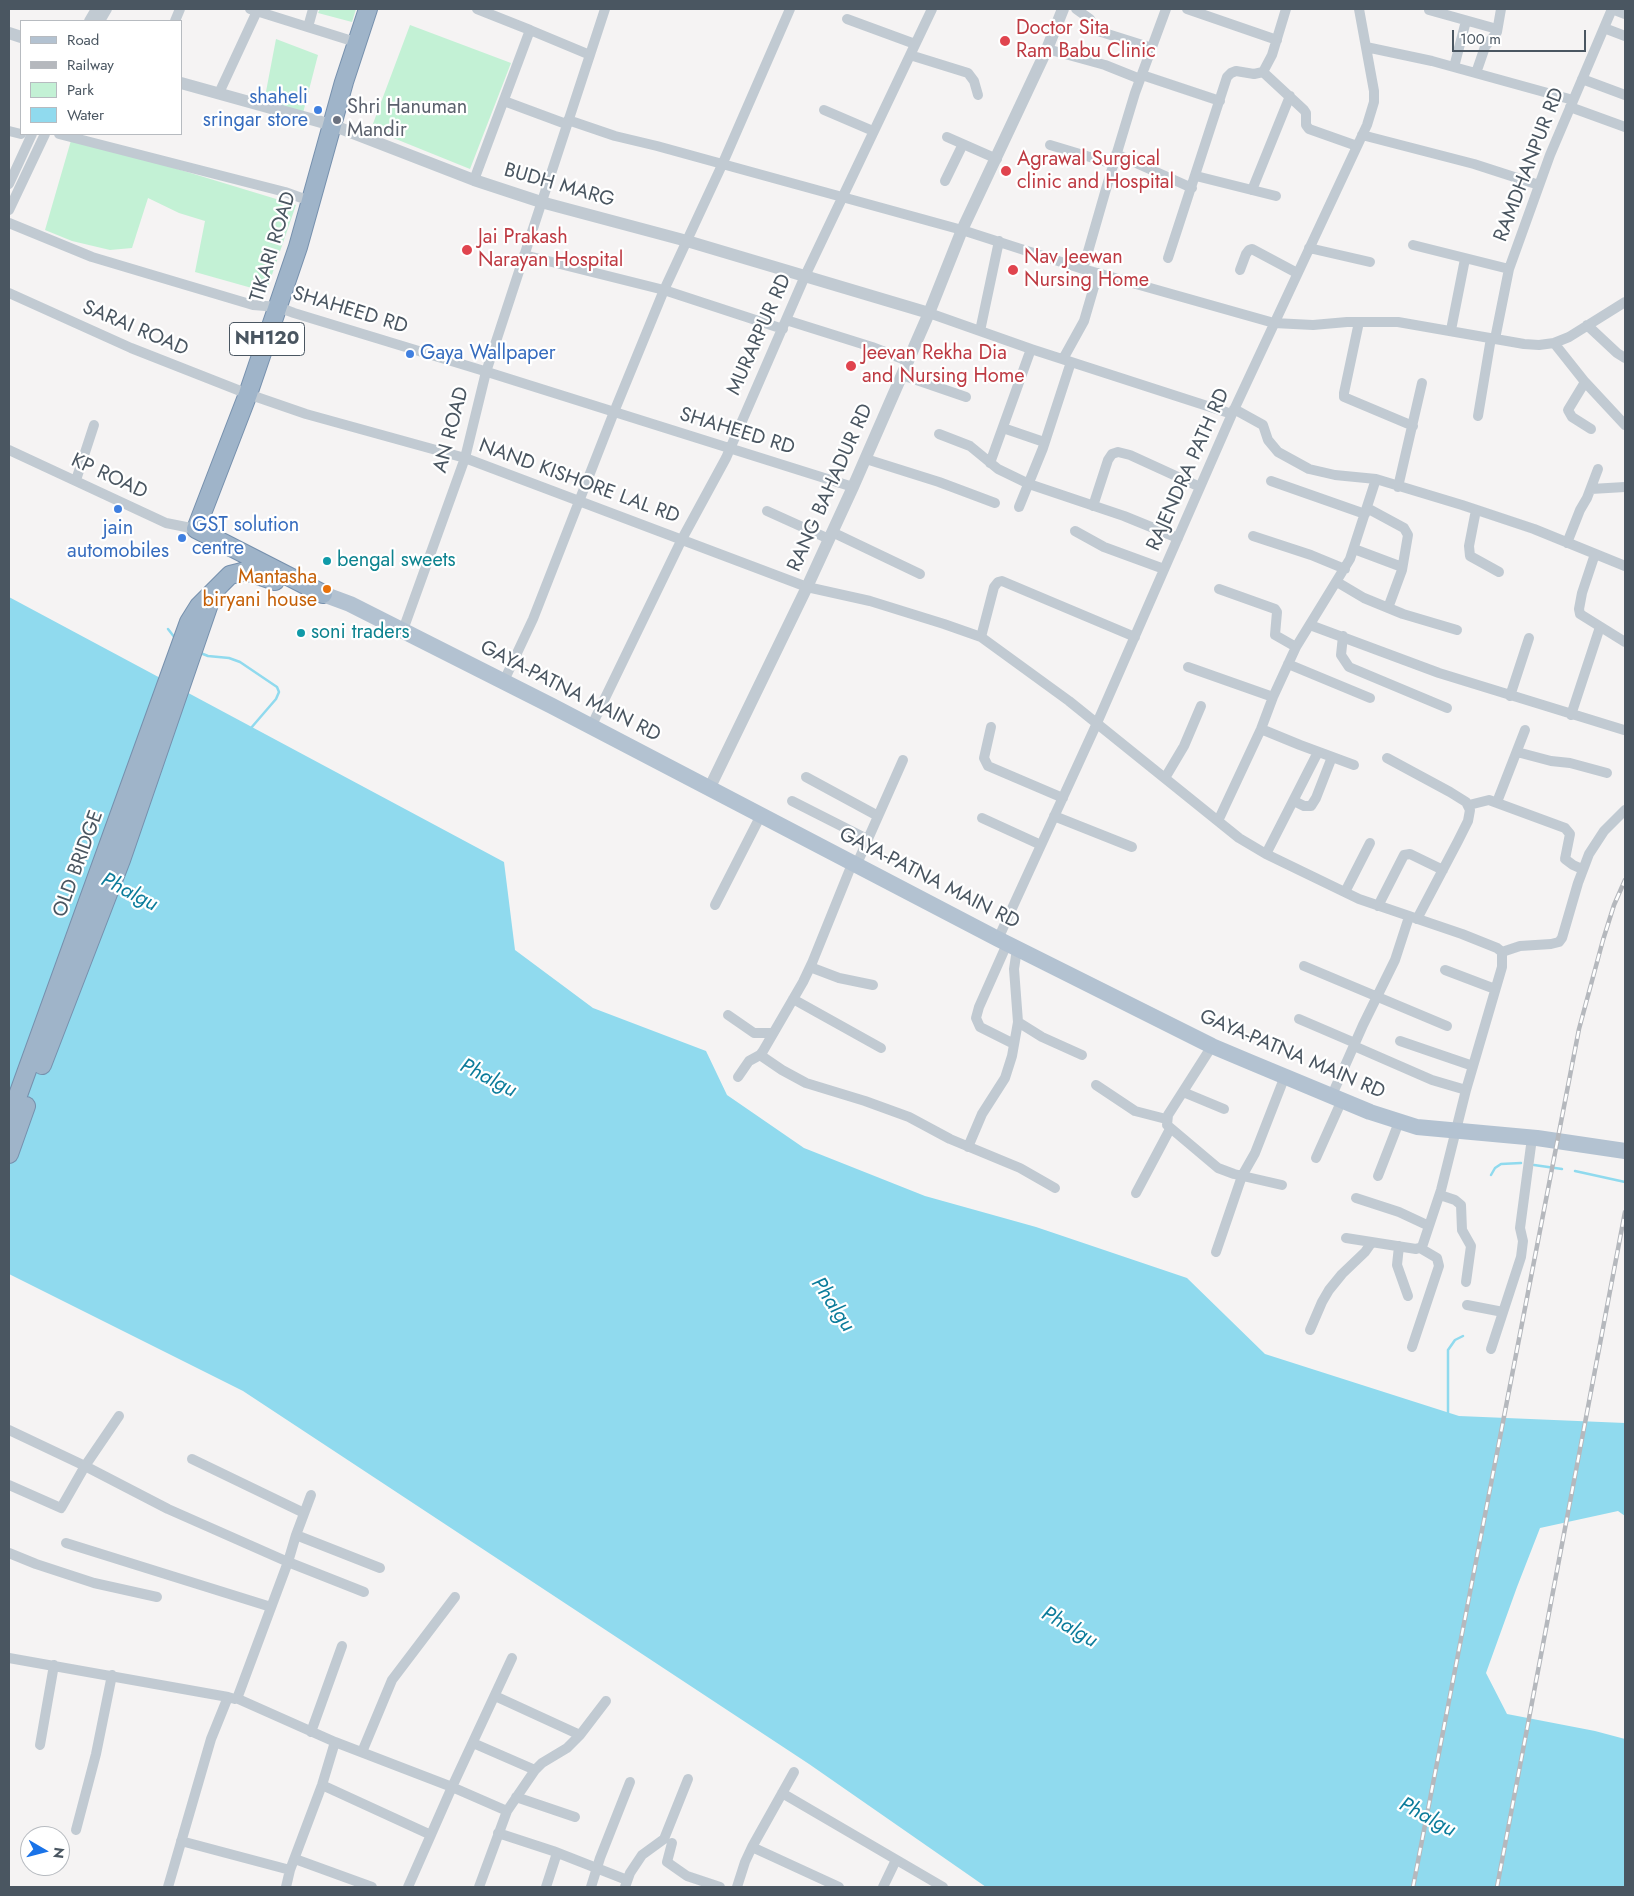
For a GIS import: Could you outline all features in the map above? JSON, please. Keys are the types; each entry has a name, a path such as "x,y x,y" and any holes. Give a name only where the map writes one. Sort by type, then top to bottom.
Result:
{"highway":[{"name":"TIKARI ROAD","path":"196,530 248,394 298,248 355,44 368,9"},
{"path":"196,530 323,594"},
{"path":"9,1154 121,860 196,624 199,606 230,575 246,570 292,588 323,594"},
{"name":"OLD BRIDGE","path":"9,1120 196,624"}],"main road":[{"name":"GAYA-PATNA MAIN RD","path":"323,594 350,604 403,630 503,683 710,787 854,865 1007,944 1212,1046 1399,1122 1417,1127 1535,1138 1625,1151"}],"street":[{"path":"90,20 96,9"},
{"path":"101,20 107,9"},
{"path":"219,93 255,9 349,40 355,44"},
{"path":"308,27 313,9"},
{"path":"477,9 590,55"},
{"name":"AN ROAD","path":"403,630 465,458 486,372 605,9"},
{"path":"503,683 533,619 664,290 722,165 790,9"},
{"name":"MURARPUR RD","path":"591,727 682,539 730,448 805,276 932,9"},
{"name":"RANG BAHADUR RD","path":"710,787 866,459 929,313 962,230 997,159 1063,9"},
{"path":"1076,9 1090,19 1094,28 1098,31 1152,48"},
{"path":"1083,269 1141,77 1166,9"},
{"path":"1187,9 1218,14 1277,40"},
{"path":"1263,72 1277,40 1286,9"},
{"name":"RAJENDRA PATH RD","path":"1014,1044 980,1027 976,1018 979,1007 1007,944 1041,844 1097,723 1233,411 1362,135 1374,102 1374,90 1359,9"},
{"path":"1476,73 1485,47 1498,29 1501,9"},
{"path":"1612,9 1625,14"},
{"name":"RAMDHANPUR RD","path":"1478,416 1509,269 1539,185 1612,9"},
{"path":"1429,10 1498,29"},
{"path":"847,20 915,44"},
{"path":"1454,67 1466,21"},
{"path":"1604,28 1625,36"},
{"path":"474,180 530,30"},
{"path":"1366,47 1476,73 1572,103 1625,127"},
{"path":"1047,49 1105,65 1220,102"},
{"path":"910,55 968,73 974,81 978,95"},
{"path":"1168,258 1227,77 1231,72 1236,71 1254,74 1263,72"},
{"path":"1263,72 1304,110 1308,129 1357,146"},
{"path":"1582,79 1625,95"},
{"name":"BUDH MARG","path":"182,83 332,125 474,180 541,202 687,240 929,313"},
{"path":"1252,190 1290,96"},
{"path":"504,101 615,136 962,230 1083,269 1274,323 1313,325 1398,322 1524,344 1554,343 1569,338 1625,302"},
{"path":"824,110 873,131"},
{"path":"9,184 27,135"},
{"path":"64,135 285,192 310,201"},
{"path":"1362,135 1474,164 1539,185"},
{"path":"9,210 44,136"},
{"path":"947,137 997,159"},
{"path":"945,181 964,144"},
{"path":"1050,145 1115,159 1192,188"},
{"path":"1196,176 1276,196"},
{"name":"SHAHEED RD","path":"9,223 92,257 253,304 278,307 294,314 853,487"},
{"path":"980,331 999,241"},
{"path":"1413,245 1509,269"},
{"path":"1309,248 1370,262"},
{"path":"1240,270 1248,250 1252,249 1297,273"},
{"path":"524,255 664,290 872,347 908,361"},
{"path":"1451,330 1465,259"},
{"path":"1019,507 1044,442 1067,360 1084,321 1098,273"},
{"name":"SARAI ROAD","path":"9,293 131,348 248,394"},
{"path":"929,313 1031,349 1233,411 1263,425 1271,446 1287,458 1316,471 1376,480 1476,510 1534,529 1625,566"},
{"path":"1359,322 1344,397 1413,426"},
{"path":"1587,325 1625,358"},
{"path":"1554,343 1585,382 1625,425"},
{"path":"990,463 1031,349"},
{"path":"902,375 966,397"},
{"path":"1585,382 1568,410 1572,417 1591,429"},
{"path":"1398,487 1422,383"},
{"name":"NAND KISHORE LAL RD","path":"248,394 306,414 465,458 807,586 870,601 944,624 981,638 1097,723 1240,838 1266,854 1378,906 1462,934 1497,948 1502,952"},
{"path":"76,480 94,425"},
{"path":"1003,428 1044,442"},
{"path":"939,434 970,446 1004,473 1028,484 1178,538"},
{"name":"KP ROAD","path":"9,450 166,523 196,530"},
{"path":"1093,506 1108,460 1112,454 1118,452 1130,454 1200,487"},
{"path":"866,459 939,482 995,503"},
{"path":"1567,543 1598,469"},
{"path":"1218,821 1261,729 1272,697 1296,647 1345,569 1354,549 1376,480"},
{"path":"1271,481 1366,511 1407,531 1408,540 1402,567 1388,608"},
{"path":"1591,489 1625,487"},
{"path":"1476,510 1469,546 1470,556 1499,572"},
{"path":"767,511 920,574"},
{"path":"1075,531 1114,551 1164,569"},
{"path":"1253,536 1311,555 1345,569"},
{"path":"1354,549 1402,567"},
{"path":"1595,554 1582,593 1579,609 1583,618 1625,642"},
{"path":"981,638 994,587 1002,580 1134,637"},
{"path":"1337,582 1364,598 1388,608 1457,630"},
{"path":"1219,589 1275,609 1275,635 1296,647"},
{"path":"1310,624 1439,673 1624,730"},
{"path":"1571,715 1600,627"},
{"path":"1343,636 1341,655 1349,667 1447,708"},
{"path":"1510,696 1529,638"},
{"path":"1288,664 1370,698"},
{"path":"1188,667 1272,697"},
{"path":"1165,778 1184,746 1201,706"},
{"path":"991,727 984,758 988,766 1063,798"},
{"path":"1261,729 1354,765"},
{"path":"1497,802 1525,730"},
{"path":"1266,854 1318,752"},
{"path":"1517,752 1607,773"},
{"path":"1294,801 1304,806 1311,806 1332,757"},
{"path":"1316,1158 1354,1045 1413,918 1443,870 1468,821 1470,810 1469,805 1450,792 1387,758"},
{"path":"738,1077 749,1061 760,1055 810,967 854,865 868,839 903,760"},
{"path":"806,777 878,816"},
{"path":"1469,805 1489,800 1565,828 1570,834 1566,858 1573,865 1582,869"},
{"path":"792,801 868,839"},
{"path":"1420,1248 1424,1242 1440,1195 1466,1090 1502,967 1502,952 1520,946 1558,942 1564,933 1582,869 1594,844 1625,810"},
{"path":"715,905 761,815"},
{"path":"1054,816 1132,847"},
{"path":"982,818 1041,844"},
{"path":"1345,892 1370,843"},
{"path":"1378,906 1404,855 1410,854 1443,870"},
{"path":"968,1147 982,1114 1005,1078 1014,1044 1018,1022 1014,969 1007,944"},
{"path":"1304,966 1447,1026"},
{"path":"810,967 839,978 873,985"},
{"path":"1445,970 1495,989"},
{"path":"793,999 881,1048"},
{"path":"728,1015 754,1032 773,1033"},
{"path":"1299,1019 1432,1080 1466,1090"},
{"path":"1018,1022 1042,1037 1082,1056"},
{"path":"1400,1041 1473,1066"},
{"path":"1136,1193 1183,1092 1212,1046"},
{"path":"760,1055 800,1080 817,1087 882,1106 909,1117 968,1147 1020,1168 1055,1188"},
{"path":"1216,1252 1242,1176 1255,1153 1285,1076"},
{"path":"1096,1086 1135,1111 1168,1124 1213,1165 1242,1176 1282,1184"},
{"path":"1183,1092 1224,1108"},
{"path":"1378,1176 1399,1122"},
{"path":"1491,1349 1521,1257 1523,1241 1520,1228 1535,1138"},
{"path":"1440,1195 1455,1200 1461,1205 1462,1230 1471,1246 1466,1282"},
{"path":"1356,1198 1399,1212 1429,1226"},
{"path":"1346,1238 1420,1248 1437,1258 1439,1266 1412,1347"},
{"path":"1310,1330 1329,1290 1372,1242"},
{"path":"1399,1246 1397,1265 1408,1296"},
{"path":"1467,1305 1503,1312"},
{"path":"9,1485 61,1508 85,1466 119,1416"},
{"path":"9,1430 85,1466 168,1509 288,1562 364,1592"},
{"path":"192,1459 304,1513"},
{"path":"168,1887 211,1739 232,1698 271,1606 311,1495"},
{"path":"296,1535 380,1568"},
{"path":"66,1543 271,1606"},
{"path":"9,1553 94,1583 157,1597"},
{"path":"362,1752 392,1680 455,1597"},
{"path":"311,1732 342,1646"},
{"path":"9,1658 232,1698 335,1742 452,1787 507,1811"},
{"path":"408,1887 512,1658"},
{"path":"40,1745 54,1665"},
{"path":"76,1830 96,1754 112,1675"},
{"path":"495,1696 580,1735"},
{"path":"479,1887 507,1811 516,1797 535,1770 542,1763 567,1748 580,1735 606,1701"},
{"path":"286,1887 290,1870 322,1784 335,1742"},
{"path":"473,1743 535,1770"},
{"path":"741,1886 752,1847 794,1772"},
{"path":"498,1833 597,1868 626,1883 633,1866 642,1855 664,1839 688,1778"},
{"path":"591,1887 630,1782"},
{"path":"322,1784 431,1835"},
{"path":"782,1793 942,1887"},
{"path":"516,1797 575,1817"},
{"path":"181,1840 290,1870"},
{"path":"672,1842 667,1862 688,1876 720,1887"},
{"path":"752,1847 839,1887"},
{"path":"546,1887 557,1853"},
{"path":"295,1859 372,1887"},
{"path":"883,1887 896,1860"}],"green space":[{"path":"320,9 356,9 352,22 318,13"},
{"path":"410,25 511,63 470,169 371,129"},
{"path":"276,39 318,55 303,113 264,102"},
{"path":"72,137 296,205 266,292 195,272 205,221 179,213 148,198 132,248 110,250 72,241 45,230"}],"water":[{"name":"Phalgu","path":"9,597 504,862 515,950 593,1008 706,1051 727,1095 804,1148 925,1196 1036,1227 1187,1278 1265,1354 1459,1416 1625,1423 1625,1516 1618,1511 1540,1528 1486,1673 1507,1714 1595,1731 1625,1739 1625,1887 986,1887 809,1764 243,1391 9,1274"}],"waterway":[{"path":"168,629 175,638"},
{"path":"198,652 208,656 229,658 240,662 277,687 279,692 276,699 251,728"},
{"path":"1491,1175 1495,1168 1501,1164 1521,1163"},
{"path":"1534,1165 1562,1169"},
{"path":"1575,1171 1625,1182"},
{"path":"1448,1416 1448,1350 1455,1340 1463,1336"}],"railway":[{"path":"1413,1887 1579,1029 1603,940 1614,905 1625,880"},
{"path":"1497,1887 1625,1212"}],"place":[{"name":"Doctor Sita Ram Babu Clinic","path":"1005,41"},
{"name":"shaheli sringar store","path":"318,110"},
{"name":"Shri Hanuman Mandir","path":"337,120"},
{"name":"Agrawal Surgical clinic and Hospital","path":"1006,171"},
{"name":"Jai Prakash Narayan Hospital","path":"467,250"},
{"name":"Nav Jeewan Nursing Home","path":"1013,270"},
{"name":"Gaya Wallpaper","path":"410,354"},
{"name":"Jeevan Rekha Dia and Nursing Home","path":"851,366"},
{"name":"jain automobiles","path":"118,509"},
{"name":"GST solution centre","path":"182,538"},
{"name":"bengal sweets","path":"327,561"},
{"name":"Mantasha biryani house","path":"327,589"},
{"name":"soni traders","path":"301,633"}]}
